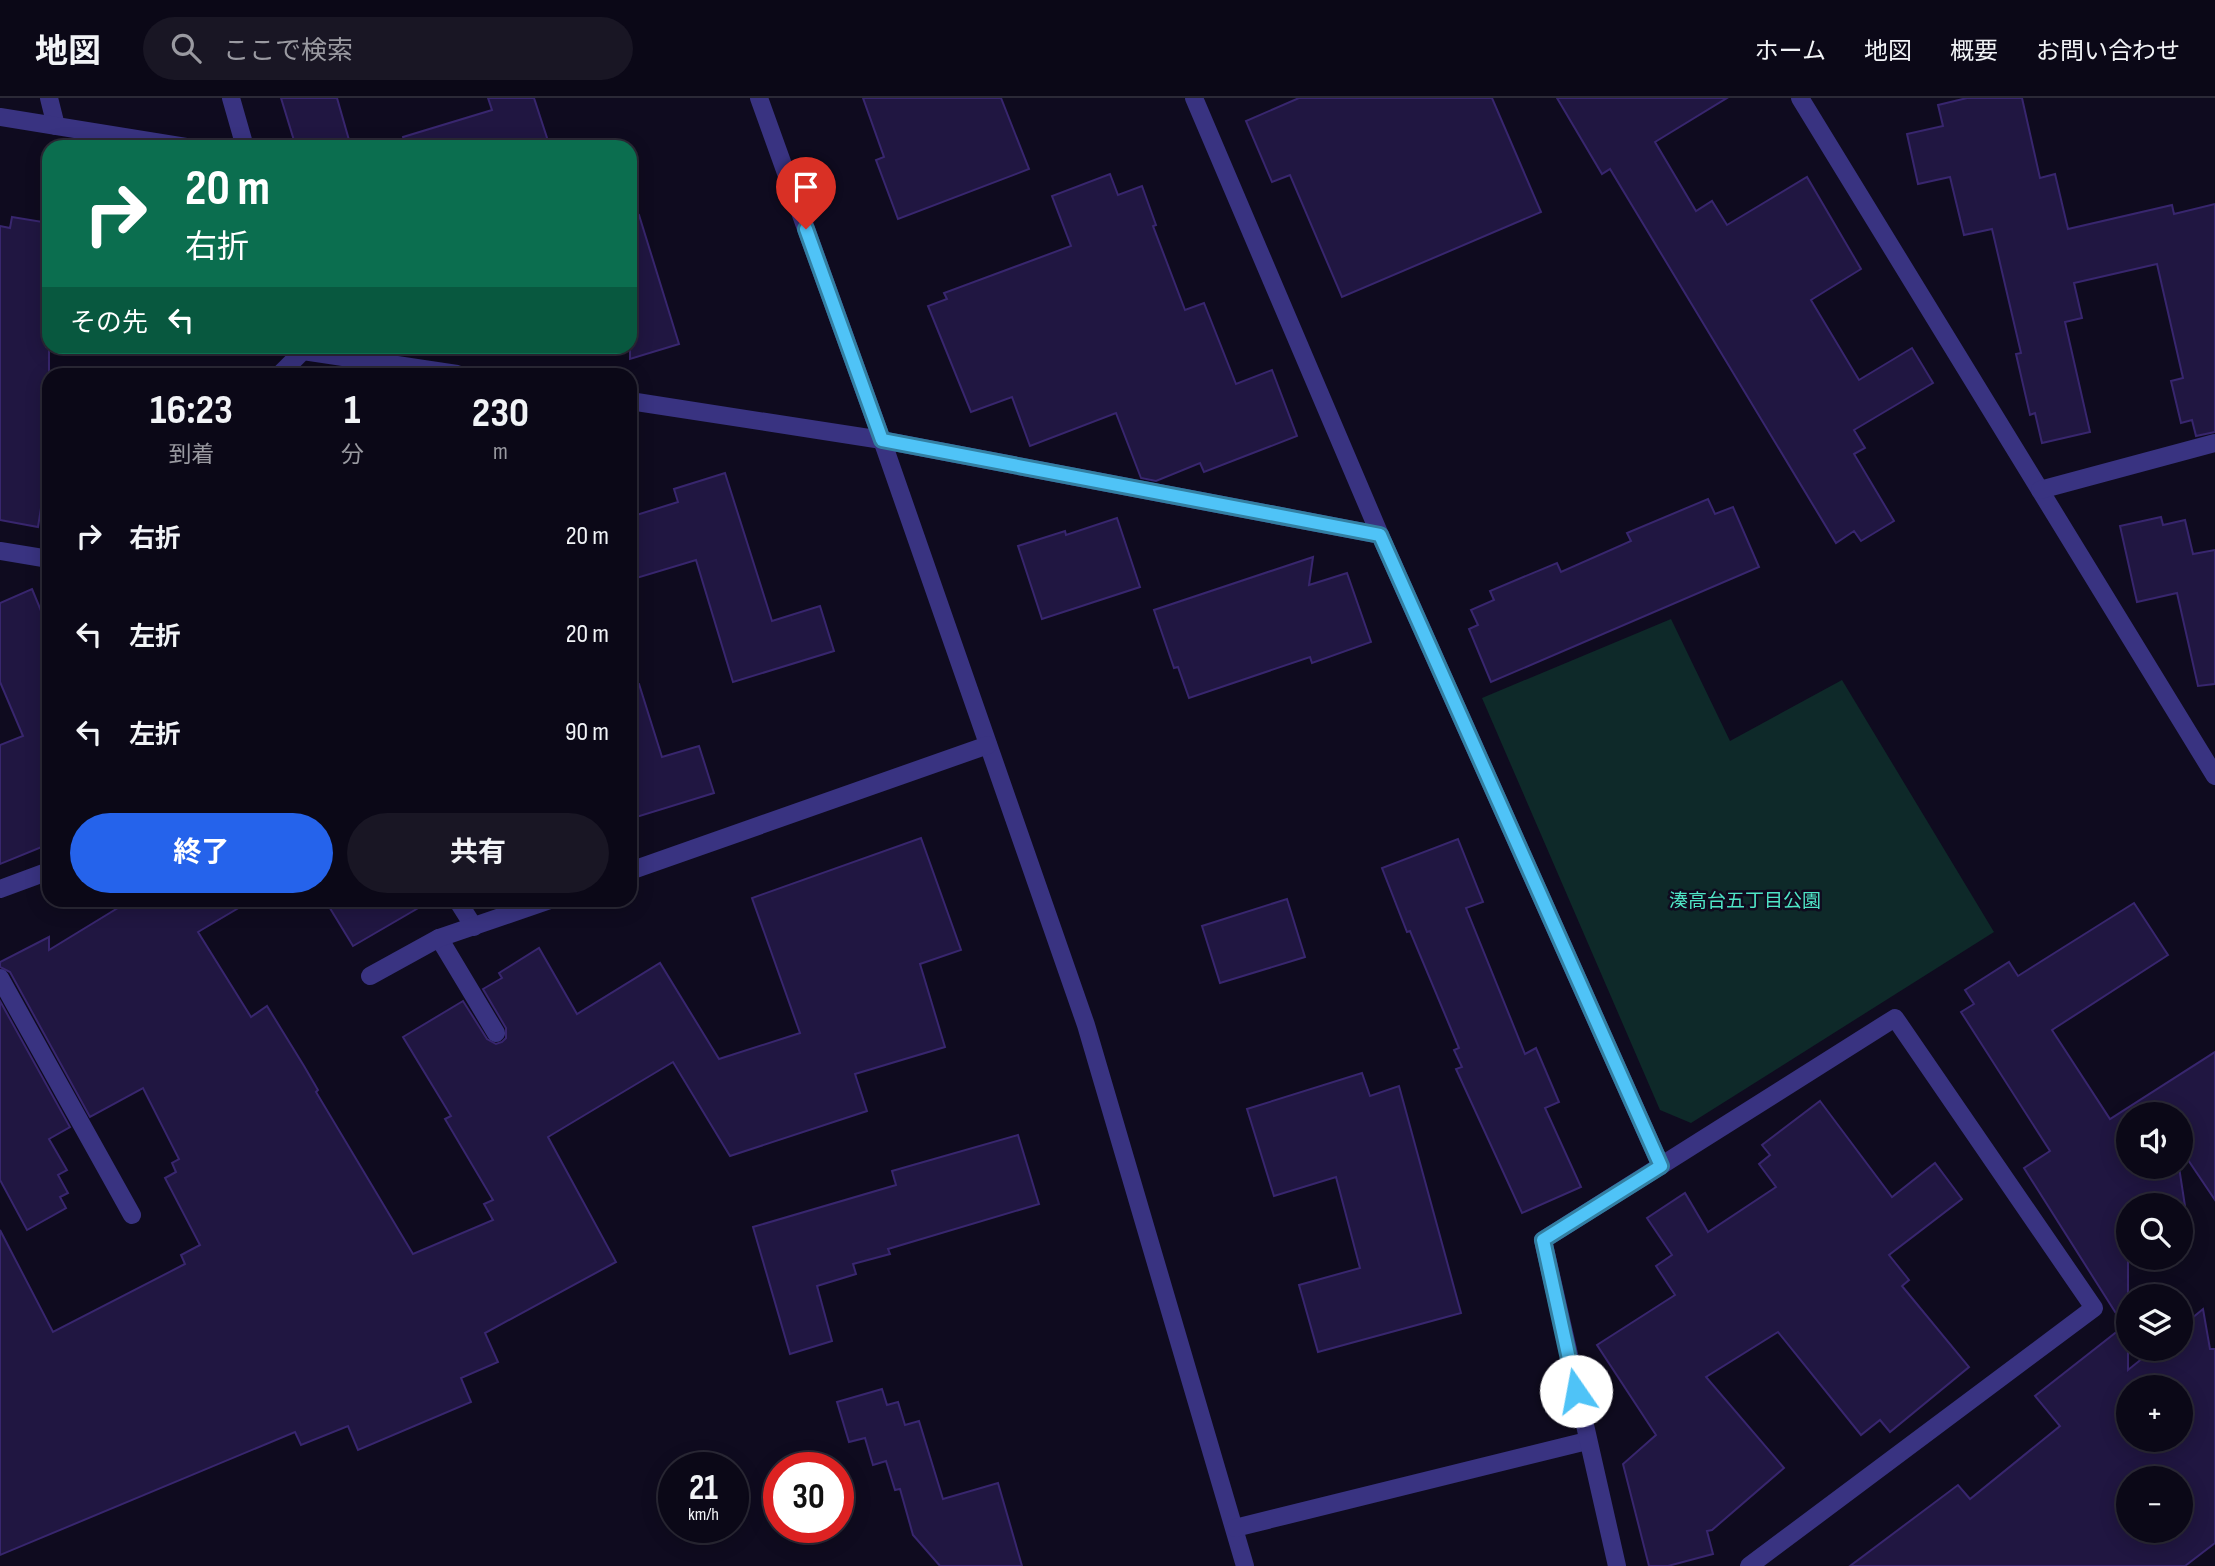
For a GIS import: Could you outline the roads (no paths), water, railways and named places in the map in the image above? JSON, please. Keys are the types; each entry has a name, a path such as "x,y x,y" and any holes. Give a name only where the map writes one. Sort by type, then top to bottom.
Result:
{"street":[{"path":"48,98 57,126"},
{"path":"231,98 243,140"},
{"path":"759,98 882,440 1086,1025 1245,1566"},
{"path":"1194,98 1380,535 1661,1166"},
{"path":"1800,98 2215,776"},
{"path":"0,117 143,140"},
{"path":"285,368 298,354"},
{"path":"333,354 420,368"},
{"path":"637,402 882,440 1380,535"},
{"path":"2040,490 2215,443"},
{"path":"0,551 42,558"},
{"path":"637,869 988,745"},
{"path":"0,889 42,874"},
{"path":"461,907 474,927"},
{"path":"370,976 439,938 530,907"},
{"path":"439,938 496,1033"},
{"path":"0,978 132,1215"},
{"path":"1617,1566 1543,1240 1895,1018 2094,1308 1749,1566"},
{"path":"1235,1528 1587,1441"}],"park label":[{"name":"湊高台五丁目公園","path":"1745,900"}]}
